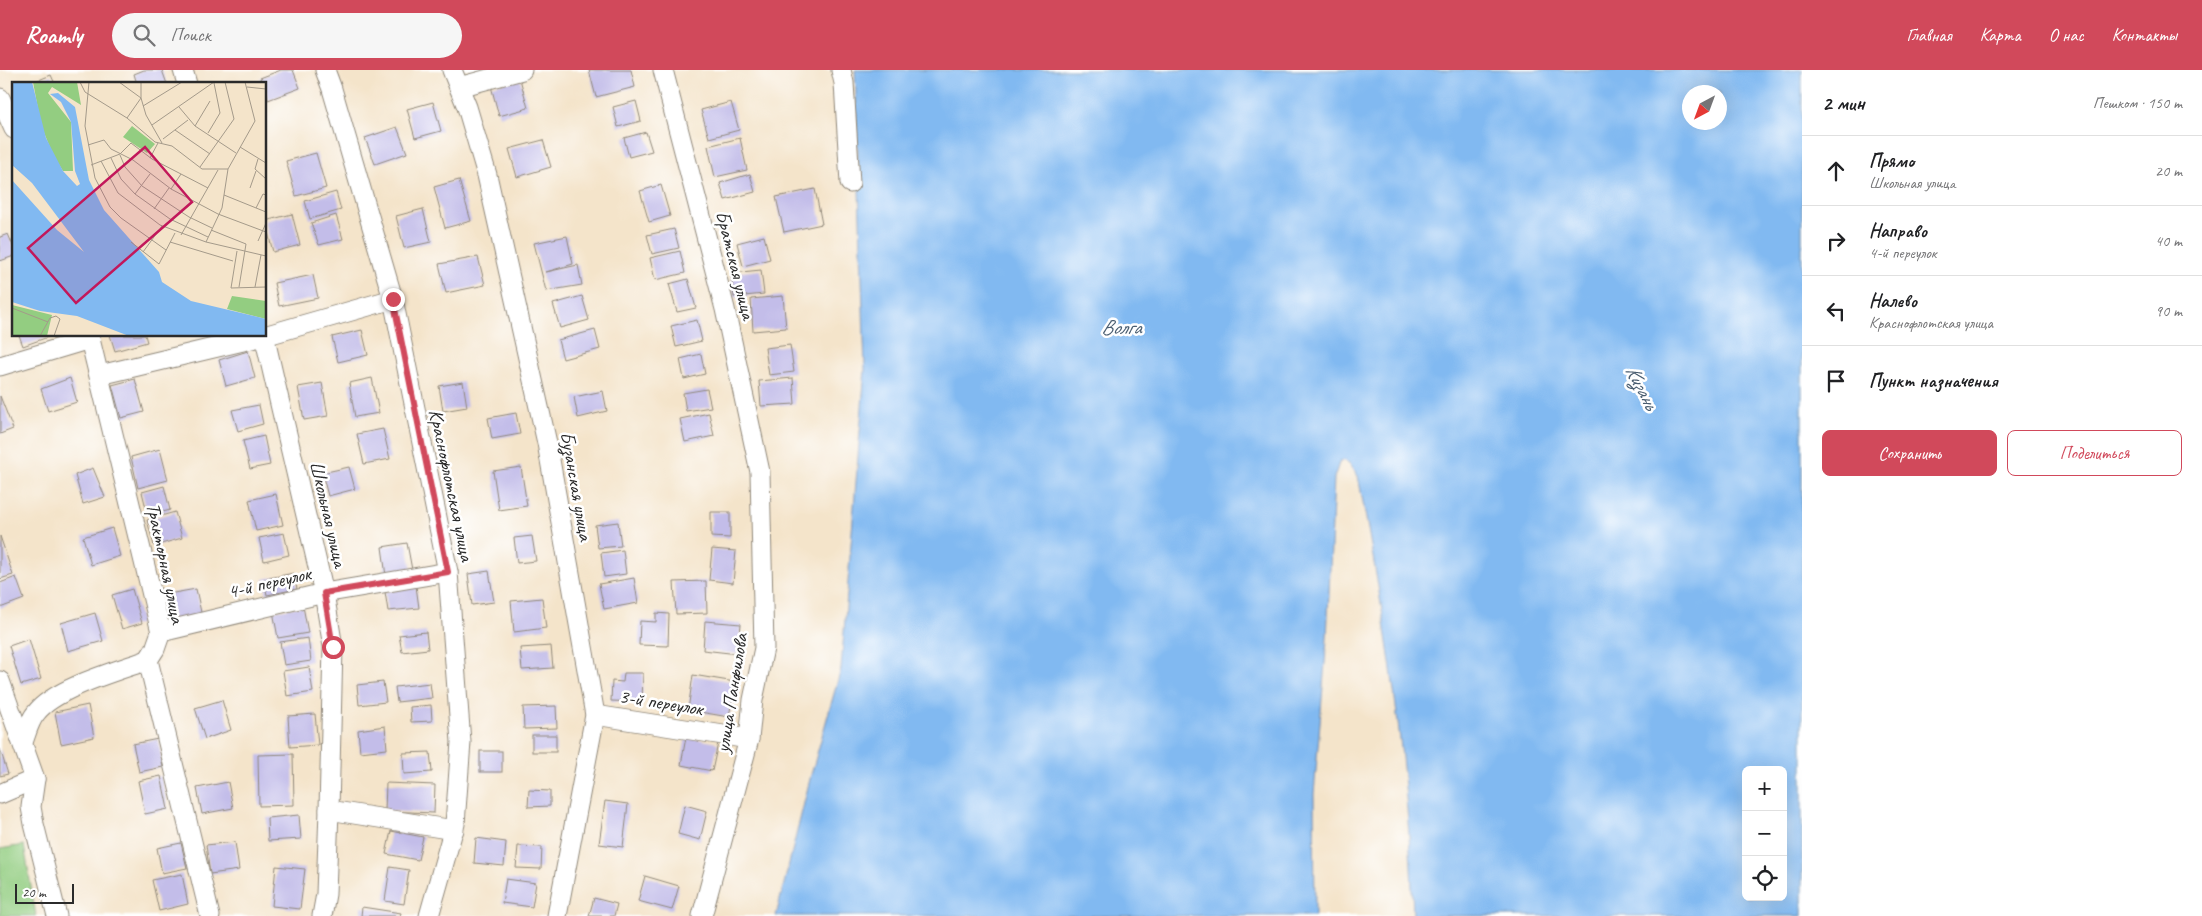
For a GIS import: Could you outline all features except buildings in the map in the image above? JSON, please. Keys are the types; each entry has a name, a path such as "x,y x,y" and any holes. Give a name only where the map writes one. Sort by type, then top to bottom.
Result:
{"street":[{"name":"Краснофлотская улица","path":"324,70 332,89 393,299 448,572 461,742 454,830 429,916"},
{"path":"455,79 522,70"},
{"name":"Братская улица","path":"663,70 725,309 760,472"},
{"path":"841,70 844,83 850,183"},
{"name":"Бузанская улица","path":"455,79 487,175 547,443 595,715 557,916"},
{"path":"0,98 12,125"},
{"path":"266,334 393,299"},
{"path":"100,375 260,336"},
{"name":"Школьная улица","path":"264,336 324,593 333,647 326,894 322,916"},
{"path":"0,366 90,337"},
{"name":"Тракторная улица","path":"90,337 160,632 155,649 148,660"},
{"name":"улица Панфилова","path":"702,916 749,739 752,700 764,648 760,472"},
{"name":"4-й переулок","path":"160,632 324,593 448,572"},
{"path":"23,742 31,720 41,707 72,688 148,660 210,916"},
{"path":"0,681 35,779 31,807 57,916"},
{"name":"3-й переулок","path":"595,715 749,739"},
{"path":"0,794 35,779"},
{"path":"329,810 454,830"}],"green space":[{"path":"24,845 36,916 0,916 0,849"}],"water":[{"name":"Волга","path":"855,70 1802,70 1802,916 1413,916 1407,805 1387,640 1358,476 1349,463 1343,460 1339,463 1334,478 1327,639 1314,794 1315,916 776,916 811,775 841,669 865,369"}],"route":[{"path":"333,647 324,593 448,572 393,299"}],"water label":[{"name":"Кизань","path":"1642,387"}]}
